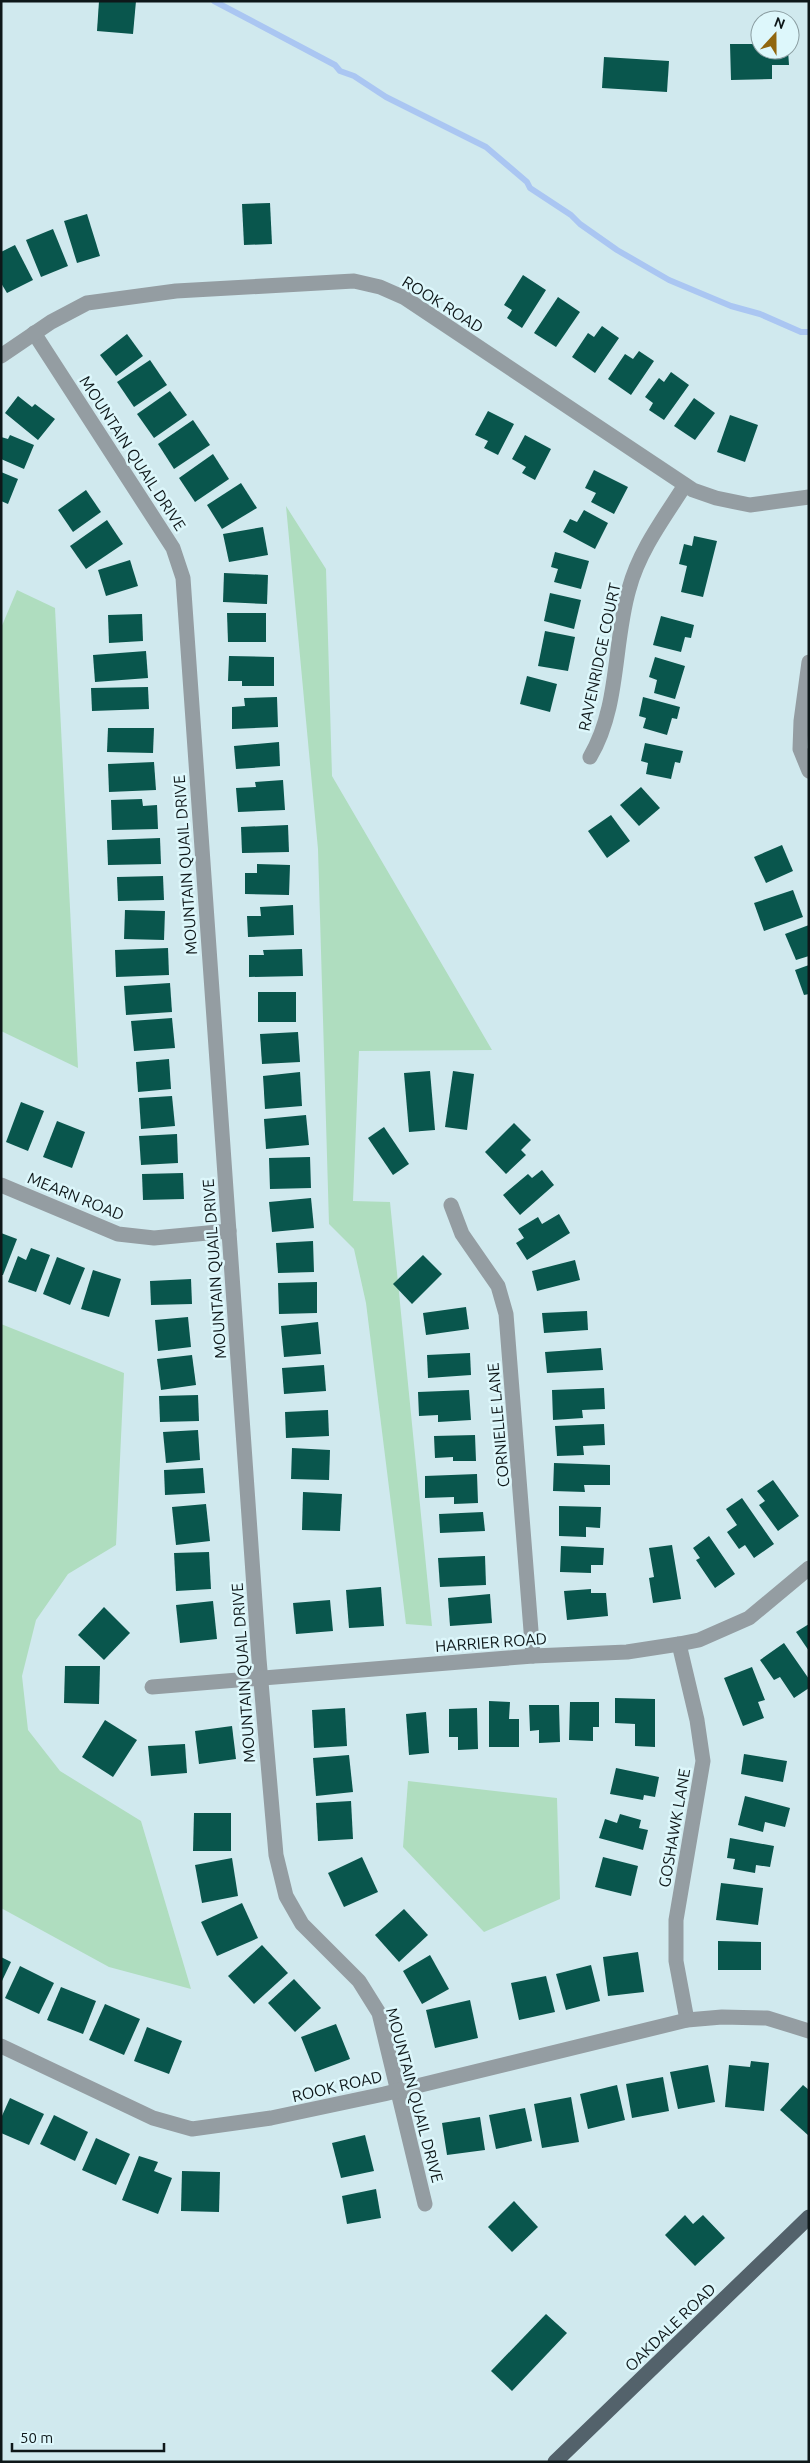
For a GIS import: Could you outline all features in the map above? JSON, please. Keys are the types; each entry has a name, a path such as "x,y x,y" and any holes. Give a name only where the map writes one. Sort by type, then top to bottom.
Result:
{"main road":[{"name":"OAKDALE ROAD","path":"554,2462 809,2217"}],"street":[{"name":"ROOK ROAD","path":"1,356 34,333 87,303 129,296 306,282 354,281 380,287 405,298 685,485 716,498 750,505 809,498"},
{"name":"MOUNTAIN QUAIL DRIVE","path":"34,333 173,548 183,578 261,1678 276,1855 286,1896 302,1924 359,1981 379,2013 425,2204"},
{"name":"RAVENRIDGE COURT","path":"590,757 600,740 607,717 628,589 644,550 685,485"},
{"path":"809,662 800,721 800,749 809,771"},
{"name":"MEARN ROAD","path":"1,1185 118,1234 154,1238 229,1231"},
{"name":"CORNIELLE LANE","path":"451,1206 462,1234 498,1286 506,1314 533,1656"},
{"name":"HARRIER ROAD","path":"152,1687 533,1656 627,1652 679,1644 699,1640 749,1618 796,1581 809,1568"},
{"name":"GOSHAWK LANE","path":"679,1644 697,1720 703,1761 676,1920 676,1961 686,2020"},
{"name":"ROOK ROAD","path":"1,2046 153,2118 192,2129 271,2118 686,2020 722,2017 767,2018 809,2030"}],"green space":[{"path":"286,506 326,569 332,776 492,1050 359,1051 353,1201 390,1202 432,1626 406,1624 366,1303 354,1249 329,1224 318,849"},
{"path":"17,590 55,608 78,1068 1,1031 1,628"},
{"path":"1,1324 124,1373 116,1545 68,1574 36,1620 22,1676 28,1730 60,1771 141,1821 191,1989 109,1967 1,1908"},
{"path":"408,1781 557,1798 560,1899 484,1932 403,1847"}],"building":[{"path":"99,1 136,1 133,34 97,31"},
{"path":"730,44 750,44 750,60 789,60 789,65 772,65 772,79 731,80"},
{"path":"604,57 669,61 667,92 602,88"},
{"path":"270,203 272,244 244,245 242,204"},
{"path":"87,214 100,256 77,263 64,221"},
{"path":"53,229 68,266 41,277 26,240"},
{"path":"15,245 33,280 7,293 1,283 1,252"},
{"path":"523,275 546,290 522,328 507,318 512,310 504,305"},
{"path":"558,297 580,312 556,347 534,333"},
{"path":"602,326 619,338 595,373 572,357 588,333 594,337"},
{"path":"127,334 143,356 116,376 100,355"},
{"path":"639,351 654,361 631,395 608,379 625,354 633,359"},
{"path":"150,360 167,385 134,407 117,382"},
{"path":"671,372 689,385 664,420 649,410 653,403 645,397 659,378 664,382"},
{"path":"170,391 187,415 154,438 137,414"},
{"path":"18,396 32,407 35,404 55,419 38,440 5,413"},
{"path":"694,398 715,413 695,440 674,426"},
{"path":"488,411 514,424 498,455 484,448 488,441 475,435"},
{"path":"730,415 758,425 745,462 717,452"},
{"path":"193,420 210,445 174,469 158,444"},
{"path":"10,435 34,445 24,469 1,459 1,437 8,439"},
{"path":"525,435 551,449 535,480 522,473 526,467 512,459"},
{"path":"213,454 229,479 195,502 179,478"},
{"path":"594,470 628,487 614,514 591,502 596,493 585,488"},
{"path":"1,472 18,479 8,504 1,501"},
{"path":"241,483 257,508 222,529 207,505"},
{"path":"86,490 101,512 73,532 58,510"},
{"path":"584,510 608,523 595,549 563,532 570,519 577,522"},
{"path":"107,520 123,544 86,569 70,546"},
{"path":"263,527 268,555 229,562 223,534"},
{"path":"694,536 717,541 703,597 681,592 687,566 679,564 684,544 692,546"},
{"path":"555,552 589,561 581,589 554,582 558,569 551,567"},
{"path":"130,560 138,586 106,596 98,570"},
{"path":"224,573 268,575 267,604 223,602"},
{"path":"550,593 581,600 574,629 544,621"},
{"path":"227,613 266,613 266,642 228,642"},
{"path":"142,614 143,641 109,643 108,615"},
{"path":"661,616 694,625 691,638 685,637 681,652 653,645"},
{"path":"545,631 575,637 568,671 538,666"},
{"path":"146,651 148,678 95,682 93,655"},
{"path":"229,656 274,657 274,686 242,686 242,681 228,681"},
{"path":"655,657 685,666 675,699 654,693 657,680 649,677"},
{"path":"527,676 557,684 550,712 520,704"},
{"path":"148,687 149,709 92,711 91,688"},
{"path":"277,697 278,727 232,729 232,707 245,706 244,698"},
{"path":"643,697 680,707 677,719 672,718 667,735 643,728 646,718 639,716"},
{"path":"108,728 154,728 153,753 107,752"},
{"path":"279,742 280,766 236,769 234,746"},
{"path":"645,743 683,751 680,763 675,762 671,779 646,774 648,763 641,761"},
{"path":"154,762 156,790 109,792 108,764"},
{"path":"283,780 285,810 238,812 236,788 256,787 255,782"},
{"path":"641,787 660,808 639,826 620,805"},
{"path":"142,799 143,806 157,805 158,829 112,830 111,800"},
{"path":"611,815 630,841 607,858 588,831"},
{"path":"288,825 289,852 242,853 241,827"},
{"path":"160,838 161,864 108,865 107,840"},
{"path":"782,845 793,871 766,883 754,857"},
{"path":"257,864 290,865 289,895 245,894 245,873 257,873"},
{"path":"163,876 164,900 118,901 117,877"},
{"path":"793,890 803,917 764,931 754,903"},
{"path":"293,905 294,935 248,937 247,916 261,916 260,907"},
{"path":"125,910 165,911 164,940 124,939"},
{"path":"809,925 809,956 796,960 785,934"},
{"path":"168,948 169,975 116,977 115,950"},
{"path":"302,949 303,976 249,977 249,955 264,955 263,950"},
{"path":"809,965 809,994 804,995 795,970"},
{"path":"170,983 172,1012 126,1015 124,986"},
{"path":"258,992 296,992 296,1022 258,1022"},
{"path":"172,1018 175,1048 134,1051 131,1021"},
{"path":"298,1032 300,1062 262,1064 260,1034"},
{"path":"169,1059 171,1089 138,1092 136,1062"},
{"path":"430,1071 435,1130 409,1132 404,1073"},
{"path":"453,1071 474,1074 467,1130 445,1127"},
{"path":"300,1072 302,1106 265,1109 263,1076"},
{"path":"172,1096 175,1126 141,1129 139,1098"},
{"path":"21,1102 44,1111 28,1151 6,1142"},
{"path":"306,1115 309,1145 266,1149 264,1119"},
{"path":"57,1121 85,1132 72,1168 43,1157"},
{"path":"514,1123 531,1140 521,1150 526,1155 506,1174 485,1152"},
{"path":"384,1127 409,1164 393,1175 368,1138"},
{"path":"177,1134 178,1163 141,1165 139,1136"},
{"path":"310,1157 311,1188 270,1189 269,1158"},
{"path":"542,1170 554,1185 520,1215 503,1195 528,1174 532,1178"},
{"path":"183,1173 184,1199 143,1200 142,1174"},
{"path":"311,1198 314,1228 272,1232 269,1202"},
{"path":"559,1214 570,1233 527,1260 516,1243 524,1238 518,1229 538,1217 542,1224"},
{"path":"1,1233 17,1239 3,1275 1,1275"},
{"path":"313,1241 314,1272 278,1273 276,1243"},
{"path":"31,1248 50,1255 36,1292 8,1282 18,1256 26,1260"},
{"path":"423,1255 442,1274 412,1304 393,1284"},
{"path":"57,1257 85,1268 70,1305 43,1294"},
{"path":"575,1260 580,1280 537,1291 532,1271"},
{"path":"93,1270 121,1279 109,1317 81,1309"},
{"path":"191,1279 192,1304 151,1305 150,1281"},
{"path":"317,1282 317,1313 279,1314 278,1283"},
{"path":"466,1307 469,1329 426,1335 423,1313"},
{"path":"587,1311 588,1330 544,1333 542,1313"},
{"path":"188,1317 191,1347 158,1351 155,1320"},
{"path":"318,1322 321,1354 284,1357 281,1326"},
{"path":"601,1348 603,1370 547,1373 545,1352"},
{"path":"470,1353 471,1375 428,1378 427,1355"},
{"path":"192,1355 196,1385 161,1390 157,1359"},
{"path":"324,1365 326,1391 284,1394 282,1368"},
{"path":"604,1388 605,1409 582,1410 583,1418 553,1420 552,1390"},
{"path":"469,1390 471,1420 438,1422 438,1415 419,1416 418,1392"},
{"path":"198,1395 199,1421 160,1422 159,1396"},
{"path":"328,1410 329,1436 286,1438 285,1412"},
{"path":"604,1424 605,1445 583,1446 584,1455 557,1456 555,1426"},
{"path":"198,1430 200,1460 166,1463 163,1432"},
{"path":"475,1435 476,1461 453,1461 453,1457 435,1458 434,1436"},
{"path":"292,1448 330,1450 329,1480 291,1479"},
{"path":"554,1463 610,1465 610,1485 584,1485 585,1492 553,1491"},
{"path":"203,1468 205,1493 165,1495 164,1470"},
{"path":"477,1474 478,1503 454,1504 454,1497 425,1498 425,1476"},
{"path":"773,1480 799,1516 778,1531 759,1505 765,1501 757,1491"},
{"path":"303,1492 342,1494 340,1531 302,1530"},
{"path":"742,1498 774,1544 754,1558 745,1545 739,1549 727,1532 737,1525 726,1509"},
{"path":"206,1504 210,1541 176,1545 172,1507"},
{"path":"559,1506 601,1507 600,1528 586,1527 586,1537 559,1536"},
{"path":"483,1512 485,1531 440,1533 439,1514"},
{"path":"709,1536 735,1574 715,1588 696,1560 700,1558 693,1548"},
{"path":"672,1545 681,1599 653,1603 649,1578 654,1577 649,1548"},
{"path":"561,1546 604,1548 603,1565 591,1565 591,1573 560,1572"},
{"path":"209,1552 211,1589 176,1591 174,1553"},
{"path":"485,1556 486,1585 440,1587 438,1558"},
{"path":"381,1587 384,1626 349,1628 346,1590"},
{"path":"591,1589 591,1593 606,1593 608,1616 567,1620 564,1591"},
{"path":"490,1594 492,1623 450,1626 448,1598"},
{"path":"330,1600 333,1631 296,1634 293,1603"},
{"path":"213,1601 217,1639 180,1643 176,1605"},
{"path":"104,1607 130,1633 104,1660 78,1635"},
{"path":"809,1624 809,1651 796,1632"},
{"path":"784,1643 809,1679 809,1688 794,1698 780,1677 774,1680 760,1660"},
{"path":"65,1666 100,1666 99,1704 64,1703"},
{"path":"752,1667 765,1700 758,1702 764,1718 743,1726 724,1678"},
{"path":"615,1698 655,1699 655,1747 635,1746 635,1724 615,1723"},
{"path":"489,1701 510,1702 509,1719 519,1719 519,1747 489,1747"},
{"path":"570,1702 599,1702 599,1727 593,1727 593,1741 569,1740"},
{"path":"529,1705 559,1705 560,1742 539,1743 539,1730 530,1731"},
{"path":"345,1708 347,1746 314,1748 312,1710"},
{"path":"477,1708 478,1749 458,1750 458,1737 449,1737 449,1709"},
{"path":"426,1712 429,1753 409,1755 406,1714"},
{"path":"105,1720 137,1740 113,1777 82,1757"},
{"path":"232,1726 236,1759 199,1764 195,1731"},
{"path":"185,1744 187,1773 151,1776 148,1746"},
{"path":"744,1754 787,1761 783,1782 741,1774"},
{"path":"349,1755 353,1792 316,1796 313,1758"},
{"path":"616,1768 659,1777 655,1797 644,1795 643,1800 610,1794"},
{"path":"745,1796 790,1808 785,1827 765,1822 763,1832 738,1825"},
{"path":"351,1801 353,1839 318,1841 316,1803"},
{"path":"194,1813 231,1813 231,1851 193,1851"},
{"path":"620,1814 641,1820 639,1828 648,1830 643,1850 599,1838 605,1819 617,1823"},
{"path":"730,1838 774,1846 770,1867 756,1865 755,1873 733,1869 735,1859 727,1858"},
{"path":"362,1857 378,1892 344,1907 328,1873"},
{"path":"603,1857 638,1866 631,1896 595,1887"},
{"path":"232,1858 238,1896 202,1903 195,1865"},
{"path":"721,1883 763,1888 758,1925 716,1920"},
{"path":"242,1903 258,1938 217,1956 201,1922"},
{"path":"404,1909 428,1935 399,1962 375,1935"},
{"path":"718,1941 761,1942 761,1970 718,1970"},
{"path":"262,1945 288,1973 254,2004 228,1976"},
{"path":"638,1952 644,1992 608,1996 603,1957"},
{"path":"430,1955 449,1989 422,2004 403,1971"},
{"path":"1,1957 11,1962 1,1983"},
{"path":"591,1965 600,2001 566,2010 556,1974"},
{"path":"20,1966 54,1983 39,2014 5,1998"},
{"path":"546,1976 555,2012 519,2020 511,1983"},
{"path":"294,1979 321,2008 295,2032 268,2003"},
{"path":"61,1987 96,2001 83,2034 47,2020"},
{"path":"470,2000 478,2038 435,2048 426,2010"},
{"path":"105,2004 140,2019 124,2055 89,2040"},
{"path":"336,2024 350,2059 315,2072 301,2037"},
{"path":"147,2027 182,2041 169,2074 134,2061"},
{"path":"751,2061 769,2063 764,2111 725,2107 729,2065 750,2067"},
{"path":"708,2065 715,2102 678,2109 670,2072"},
{"path":"663,2077 669,2111 632,2118 626,2084"},
{"path":"617,2085 625,2120 588,2129 580,2094"},
{"path":"803,2085 809,2090 809,2136 780,2110"},
{"path":"571,2097 579,2142 542,2148 534,2104"},
{"path":"10,2098 44,2114 29,2145 1,2133 1,2118"},
{"path":"525,2108 532,2141 496,2149 489,2115"},
{"path":"54,2115 88,2132 75,2161 40,2144"},
{"path":"480,2117 485,2150 447,2155 442,2123"},
{"path":"365,2135 374,2171 341,2178 332,2143"},
{"path":"96,2138 130,2154 116,2185 82,2170"},
{"path":"139,2156 158,2162 154,2171 172,2178 158,2214 122,2200"},
{"path":"182,2171 220,2172 219,2212 181,2211"},
{"path":"376,2189 381,2218 347,2224 342,2196"},
{"path":"514,2201 538,2227 512,2252 488,2227"},
{"path":"685,2215 693,2224 703,2215 725,2238 695,2266 665,2235"},
{"path":"546,2314 567,2333 512,2391 491,2371"}],"waterway":[{"path":"214,1 335,65 340,71 354,76 386,97 486,147 527,182 530,188 571,215 580,224 617,250 669,280 731,306 760,314 801,332 809,332"}]}
